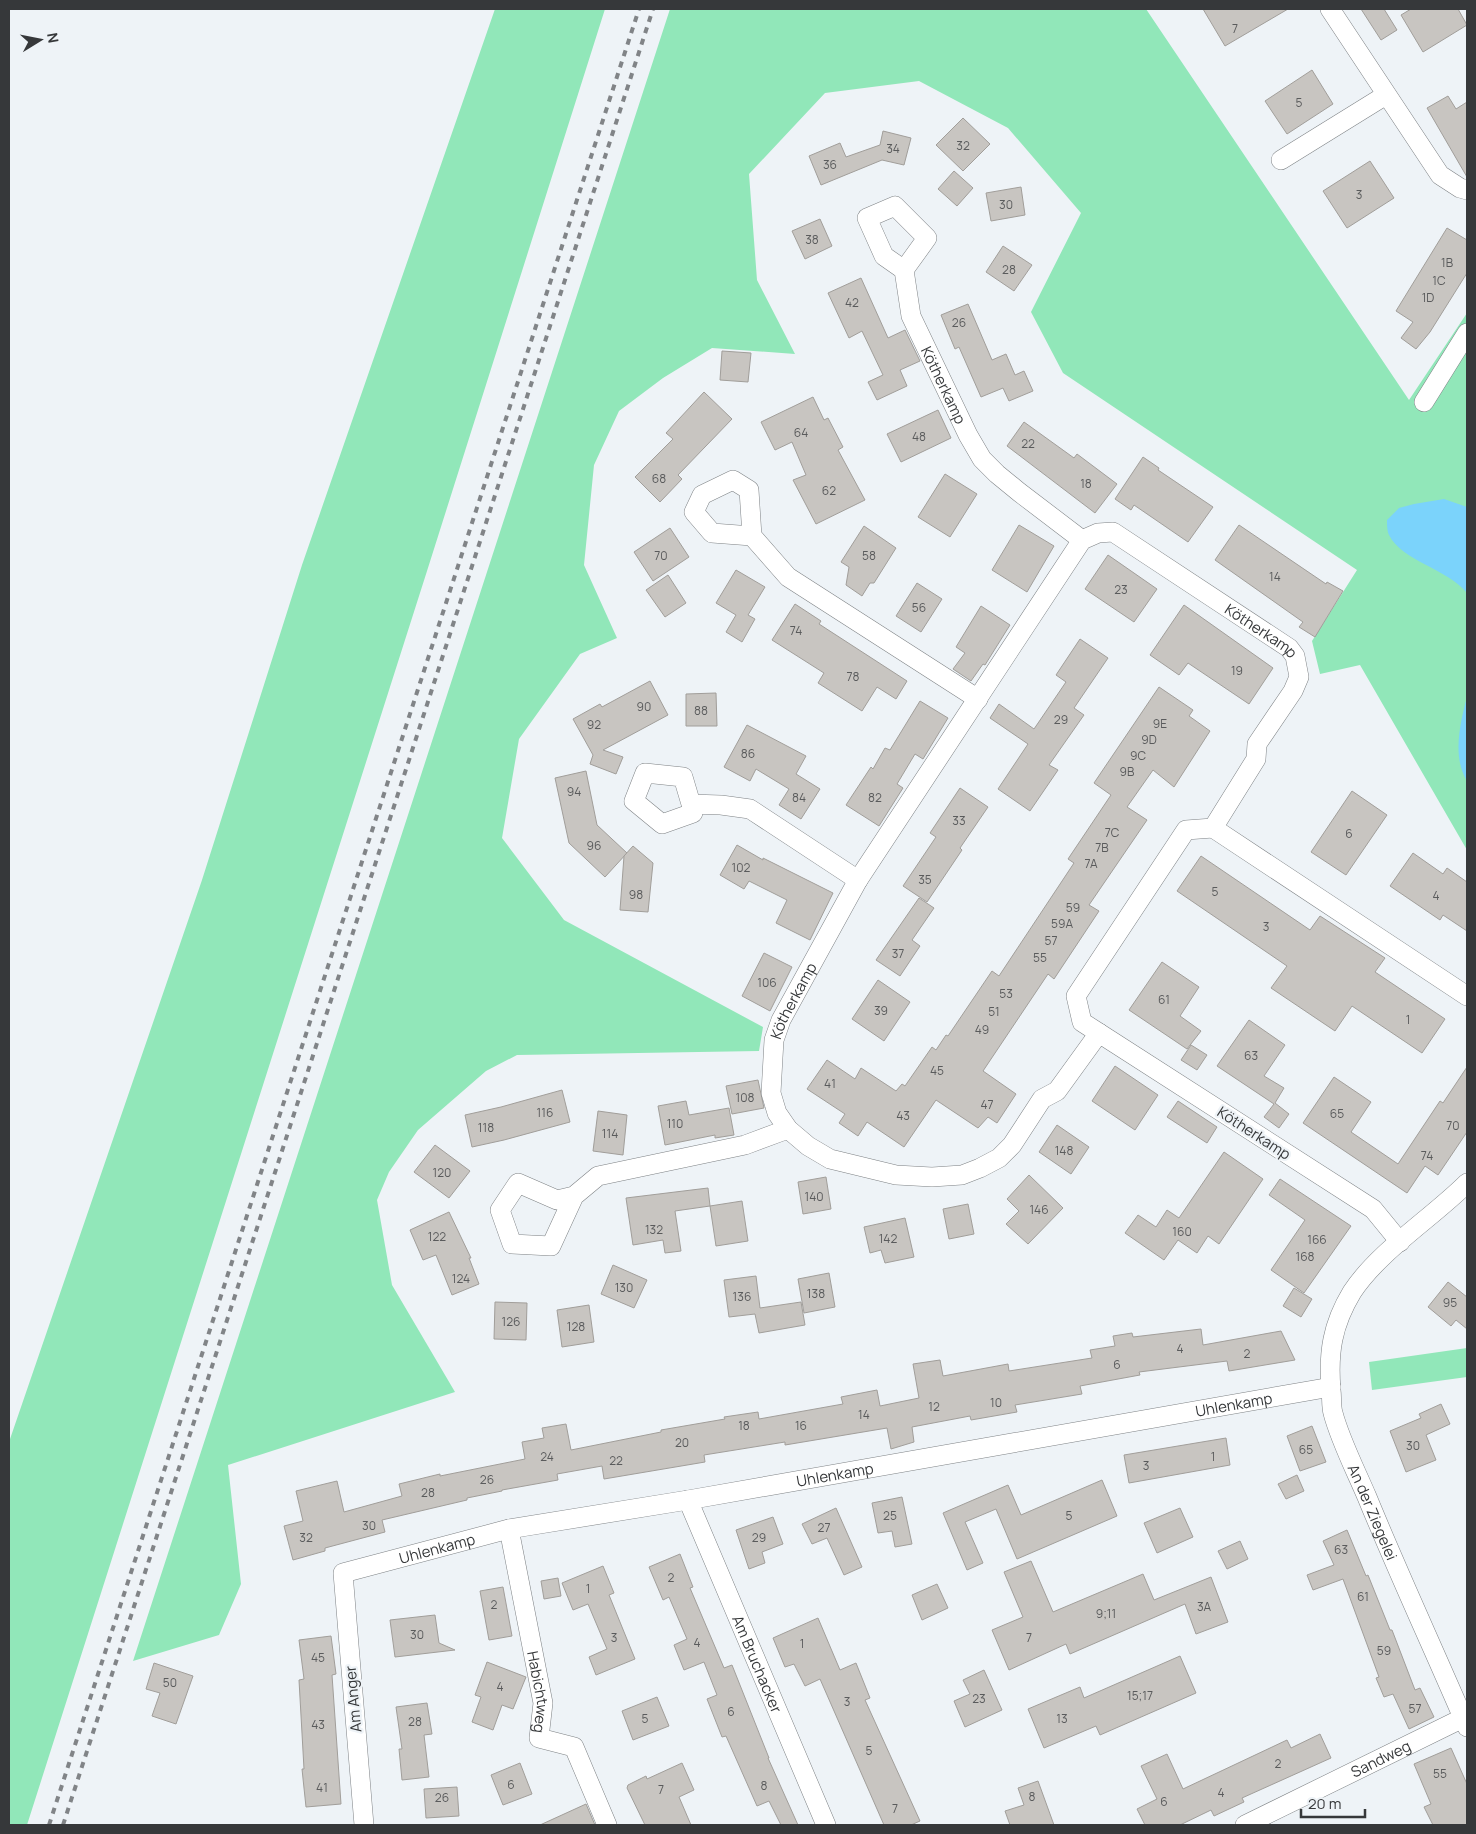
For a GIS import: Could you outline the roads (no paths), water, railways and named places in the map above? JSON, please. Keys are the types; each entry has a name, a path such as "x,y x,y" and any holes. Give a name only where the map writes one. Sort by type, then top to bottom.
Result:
{"street":[{"path":"1330,9 1440,175 1460,188 1467,190"},
{"path":"1281,160 1386,95"},
{"name":"Kötherkamp","path":"904,270 911,316 968,435 982,459 1011,486 1082,540"},
{"path":"1424,402 1467,333"},
{"name":"Kötherkamp","path":"1099,1033 1057,1091 1042,1099 1012,1145 999,1158 962,1175 932,1177 896,1175 830,1159 808,1146 788,1129 777,1113 771,1093 774,1040 780,1020 858,880 1082,540 1098,533 1113,532 1289,648 1295,656 1299,677 1293,691 1257,744 1256,759 1213,828 1186,830 1076,996 1082,1022 1373,1209 1400,1242"},
{"path":"752,536 788,578 978,699"},
{"path":"691,804 721,805 750,810 858,880"},
{"path":"1213,828 1467,996"},
{"path":"574,1196 598,1176 746,1145 788,1129"},
{"name":"An der Ziegelei","path":"1465,1722 1380,1528 1333,1412 1329,1363 1332,1338 1340,1315 1353,1291 1381,1258 1450,1200 1467,1183"},
{"name":"Uhlenkamp","path":"343,1573 509,1529 688,1500 1331,1387"},
{"name":"Am Bruchacker","path":"688,1500 826,1825"},
{"name":"Habichtweg","path":"509,1529 543,1703 540,1738 574,1747 607,1825"},
{"name":"Am Anger","path":"343,1573 364,1825"},
{"name":"Sandweg","path":"1246,1825 1465,1722"}],"water":[{"path":"1444,499 1467,507 1467,593 1449,577 1404,552 1395,544 1388,532 1387,520 1399,508"},
{"path":"1467,697 1467,781 1462,772 1459,740"}],"railway":[{"path":"49,1825 639,9"},
{"path":"63,1825 653,9"}]}
